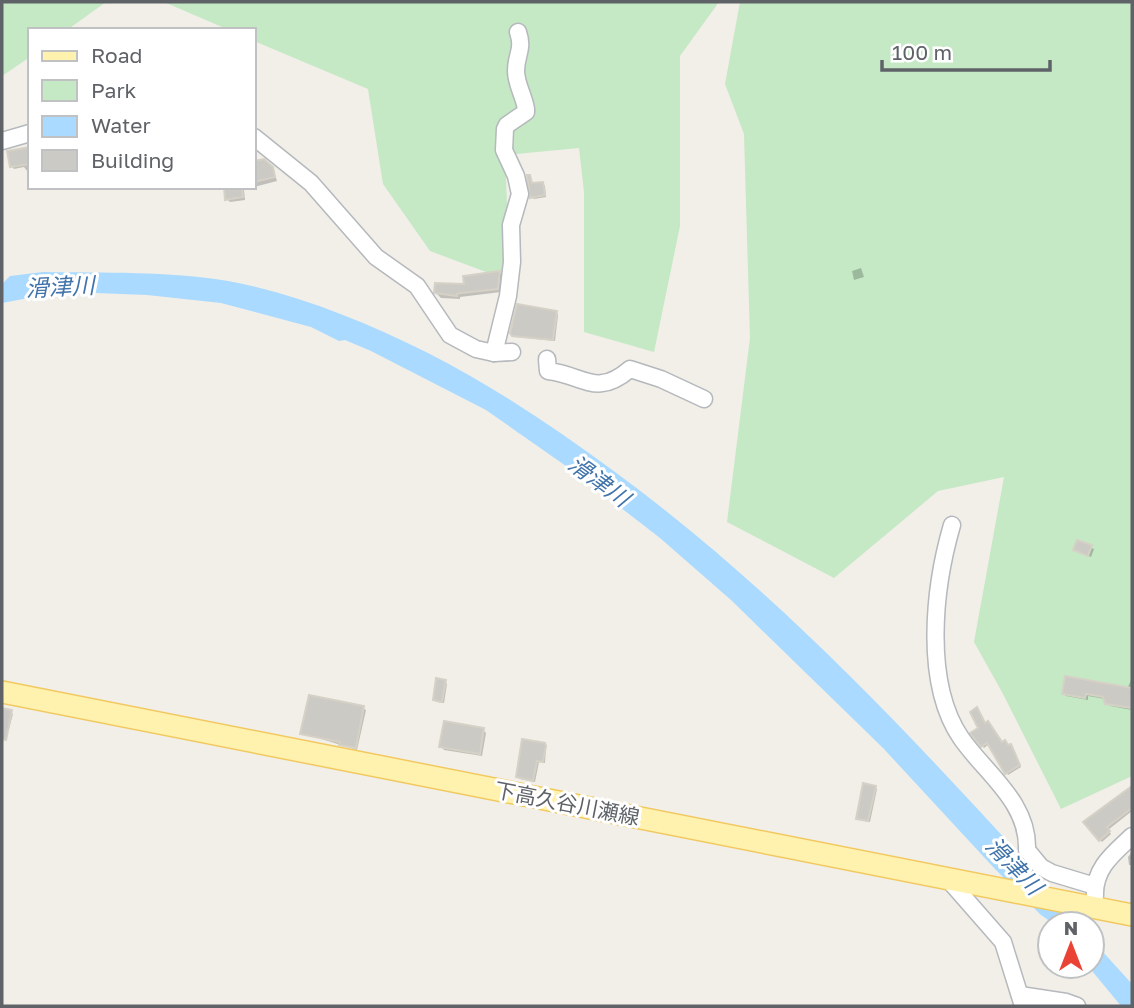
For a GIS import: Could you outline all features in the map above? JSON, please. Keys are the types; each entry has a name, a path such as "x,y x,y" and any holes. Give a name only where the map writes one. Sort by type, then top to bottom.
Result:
{"main road":[{"name":"下高久谷川瀬線","path":"2,692 1132,915"}],"street":[{"path":"494,353 508,296 512,262 510,233 520,194 516,176 504,150 507,125 526,112 516,70 522,43 518,32"},
{"path":"2,141 28,134"},
{"path":"256,139 311,183 376,257 417,286 450,335 476,349 494,353 512,352"},
{"path":"547,359 548,371 593,383 601,385 611,382 630,369 661,379 704,399"},
{"path":"951,525 939,575 934,634 943,699 948,715 960,737 1017,807 1028,839 1027,850 1041,867 1094,886"},
{"path":"1090,907 1099,870 1132,836"},
{"path":"947,878 1003,942 1021,1001 1066,1002 1077,1006"}],"green space":[{"path":"2,2 106,2 70,28 28,28 28,58 2,76"},
{"path":"164,2 719,2 680,56 680,226 654,352 584,332 584,192 579,148 505,155 510,281 430,251 383,184 368,89 256,42 256,28 224,28"},
{"path":"740,2 1132,2 1132,776 1061,809 974,642 1004,477 938,491 834,578 727,522 750,338 744,134 725,84"}],"water":[{"name":"滑津川","path":"43,272 136,273 228,281 254,287 329,310 378,330 451,365 499,393 615,472 742,574 802,629 917,744 1070,910 1036,910 883,748 731,600 660,538 576,473 486,410 371,351 345,340 339,341 311,327 221,303 147,295 71,292 2,303 2,284 10,276"},
{"path":"1106,955 1132,984 1132,1006 1121,1006 1100,980 1106,980"}],"building":[{"path":"28,147 28,164 10,167 7,151"},
{"path":"264,159 273,167 275,177 256,182 256,161"},
{"path":"527,175 530,175 532,183 543,182 545,195 530,198"},
{"path":"224,189 242,189 243,197 225,200"},
{"path":"500,271 498,289 461,293 457,296 434,293 435,283 464,284 463,276"},
{"path":"517,304 557,311 553,340 512,336 510,333"},
{"path":"1077,540 1092,545 1088,556 1073,550"},
{"path":"1065,676 1132,688 1132,708 1105,704 1103,697 1086,694 1085,698 1062,694"},
{"path":"436,678 446,680 442,702 433,700"},
{"path":"309,695 364,706 356,748 300,734"},
{"path":"977,707 985,723 988,721 1002,742 1005,740 1008,745 1011,744 1020,765 1005,774 987,743 981,747 970,733 978,728 970,712"},
{"path":"2,708 12,710 6,740 2,739"},
{"path":"444,721 484,728 480,754 439,747"},
{"path":"522,739 545,743 546,746 543,762 537,761 533,781 516,777"},
{"path":"863,783 876,786 868,821 856,819"},
{"path":"1132,786 1132,808 1107,827 1110,831 1099,841 1083,822"}]}
